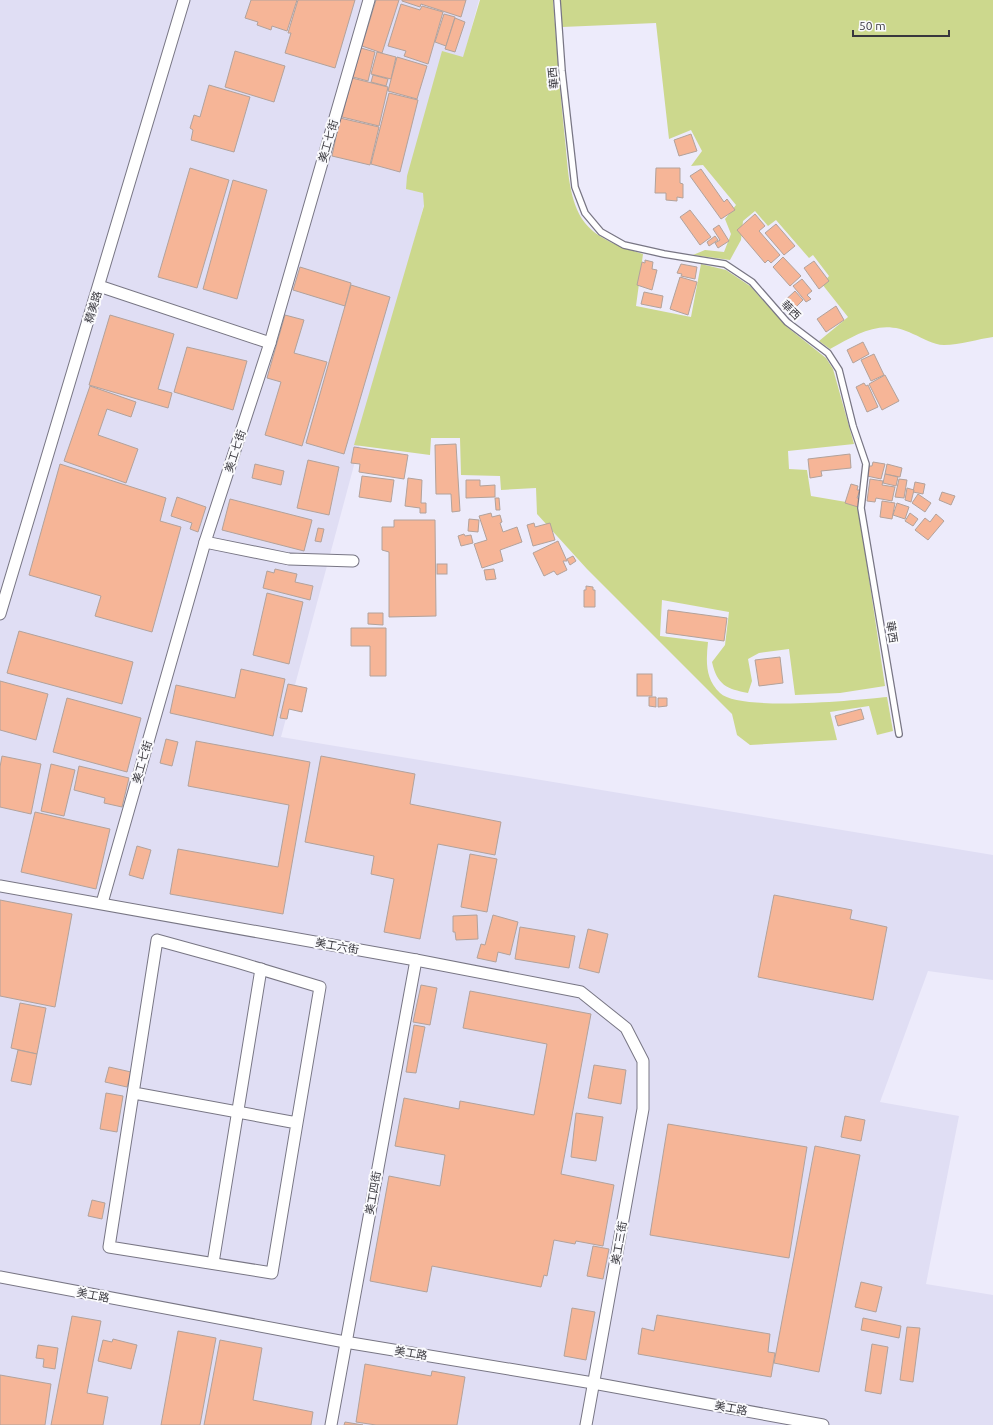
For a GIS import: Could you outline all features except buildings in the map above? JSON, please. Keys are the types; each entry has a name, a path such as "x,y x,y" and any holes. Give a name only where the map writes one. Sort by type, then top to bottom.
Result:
{"street":[{"name":"精美路","path":"0,614 184,0"},
{"name":"美工七街","path":"102,903 205,542 270,343 369,0"},
{"path":"99,286 270,343"},
{"path":"205,542 289,559 353,561"},
{"name":"美工六街","path":"0,886 416,960 581,992 626,1028 643,1061"},
{"path":"157,940 262,969 320,987 272,1273 109,1247 157,940"},
{"name":"美工四街","path":"331,1425 416,960"},
{"path":"213,1263 262,969"},
{"name":"美工三街","path":"586,1425 644,1109 643,1061"},
{"path":"134,1093 297,1123"},
{"name":"美工路","path":"0,1277 346,1342 593,1383 823,1425"}],"lane":[{"name":"華西","path":"557,0 562,71 575,187 585,213 601,232 624,245 664,254 725,264 752,282 787,322 828,353 839,370 853,426 866,464 861,508 899,734"}],"shaded area":[{"path":"0,0 479,0 281,737 993,855 993,980 928,971 880,1102 959,1116 926,1284 993,1295 993,1425 0,1425"}],"green space":[{"path":"480,0 553,0 563,123 568,172 572,194 579,214 591,229 612,243 643,254 636,306 691,317 701,264 726,270 750,286 787,327 826,358 833,369 854,444 788,451 789,469 807,470 811,496 858,504 885,686 840,693 795,695 789,649 759,653 748,659 752,681 748,693 734,690 724,685 720,681 714,670 712,662 725,645 729,612 662,600 660,636 708,642 707,663 709,676 715,688 720,693 732,699 750,702 800,703 887,697 893,731 877,735 869,706 830,712 837,740 750,745 737,735 732,714 587,569 537,514 536,488 501,490 500,476 461,475 460,438 431,438 430,455 354,445 424,206 423,193 406,189 407,176 442,51 463,57"},
{"path":"559,0 993,0 993,337 956,344 940,345 901,329 890,327 860,333 830,349 819,341 848,317 822,284 829,276 813,255 809,258 776,220 768,226 755,211 743,221 741,240 730,260 693,255 705,250 724,252 731,234 725,219 736,205 703,165 691,166 702,151 691,130 669,139 656,23 562,27"}]}
